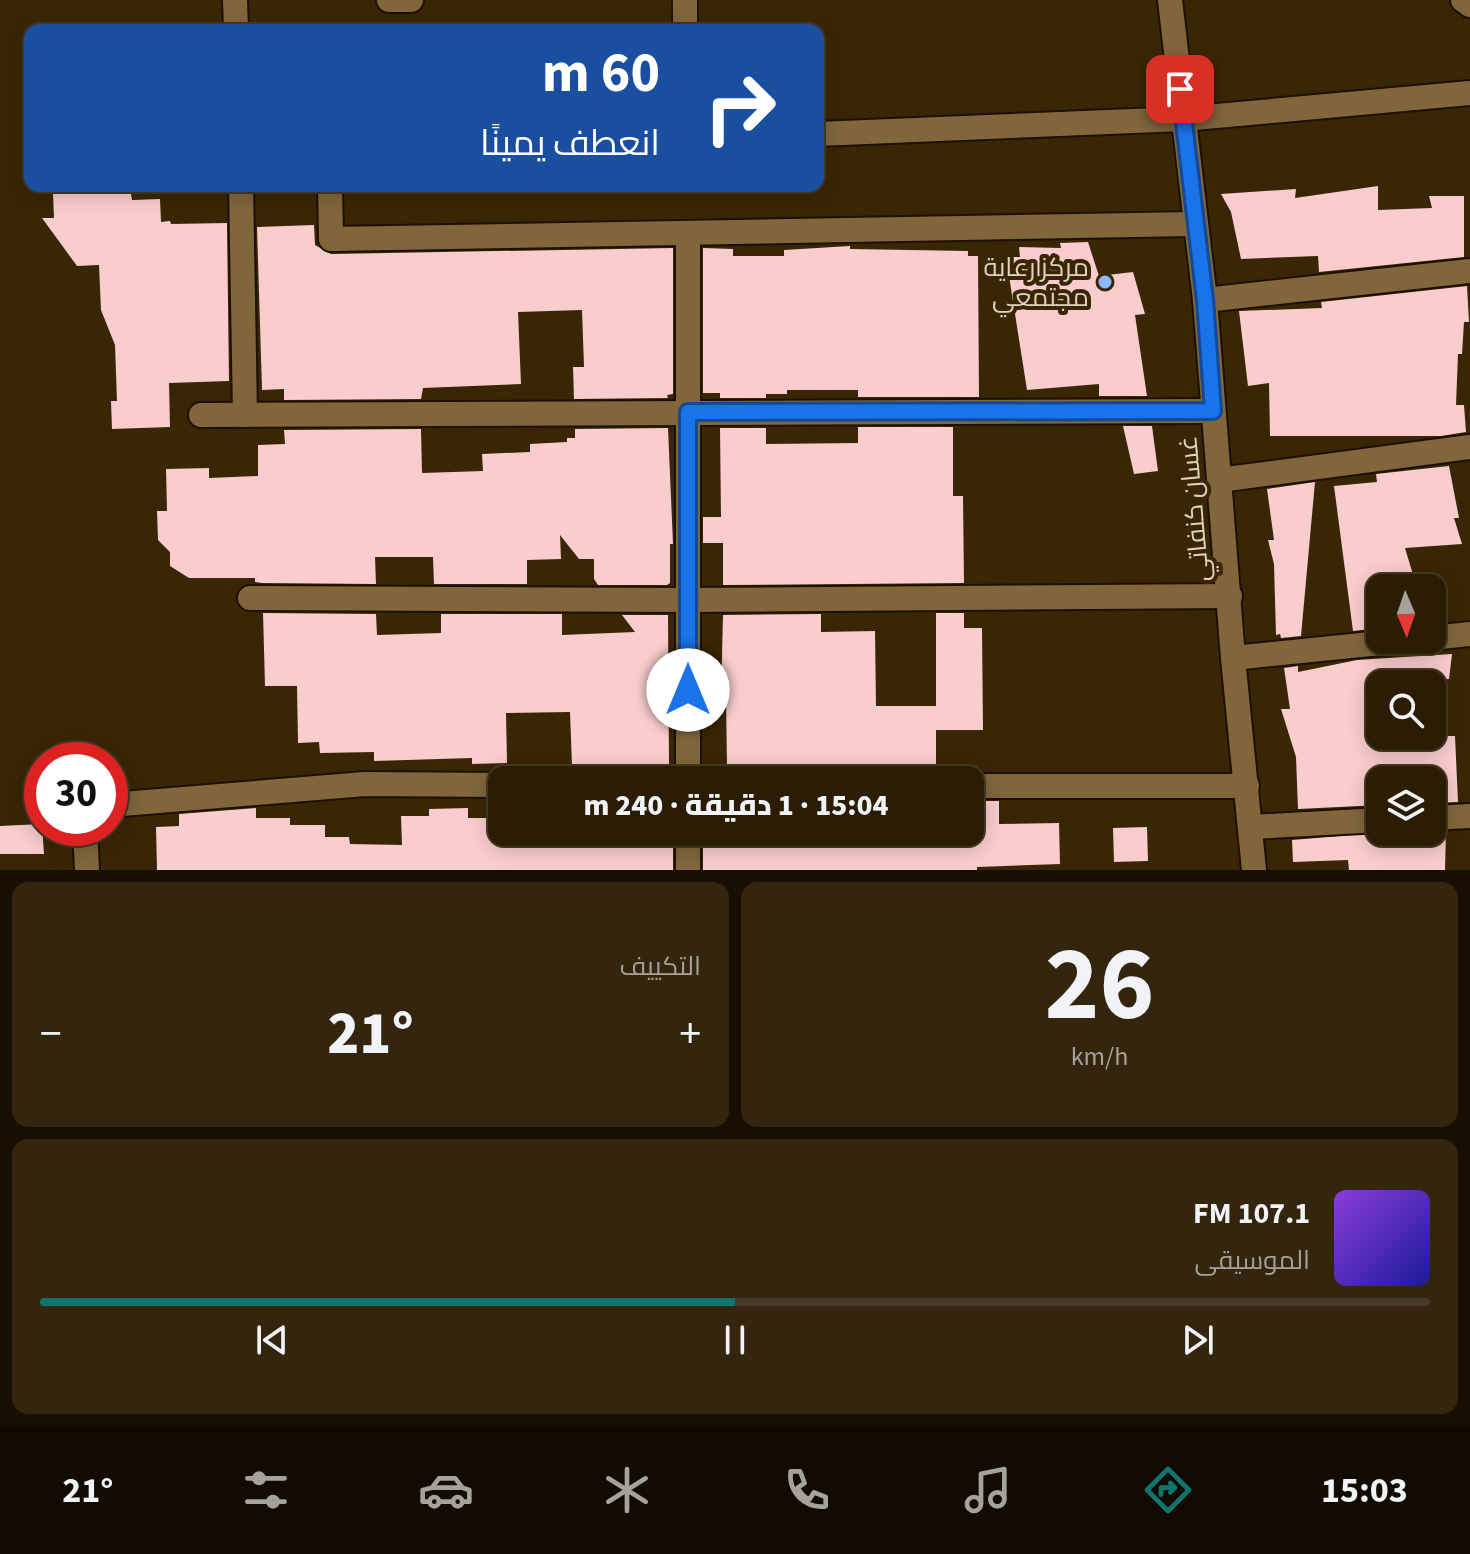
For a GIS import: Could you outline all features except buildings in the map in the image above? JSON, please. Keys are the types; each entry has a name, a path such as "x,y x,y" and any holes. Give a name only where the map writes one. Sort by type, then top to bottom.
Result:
{"street":[{"path":"235,0 236,24"},
{"path":"389,0 411,0"},
{"path":"685,0 685,24"},
{"name":"غسان كنفاتي","path":"1170,0 1205,300 1233,658 1254,870"},
{"path":"1463,0 1470,5"},
{"path":"824,134 1183,119 1470,93"},
{"path":"241,192 245,415"},
{"path":"330,192 331,239 1194,224"},
{"path":"688,234 688,766"},
{"path":"1205,300 1470,271"},
{"path":"201,415 1213,411"},
{"path":"1219,480 1470,447"},
{"path":"250,598 688,600 1230,596"},
{"path":"1446,637 1470,634"},
{"path":"1233,658 1366,644"},
{"path":"128,804 365,784 488,785"},
{"path":"984,786 1247,786"},
{"path":"1446,817 1470,816"},
{"path":"1251,827 1366,821"},
{"path":"86,846 87,870"},
{"path":"688,846 688,870"}],"place":[{"name":"مركز رعاية مجتمعي","path":"1105,282"}],"route":[{"path":"688,690 688,412 1213,411 1205,300 1180,89"}]}
